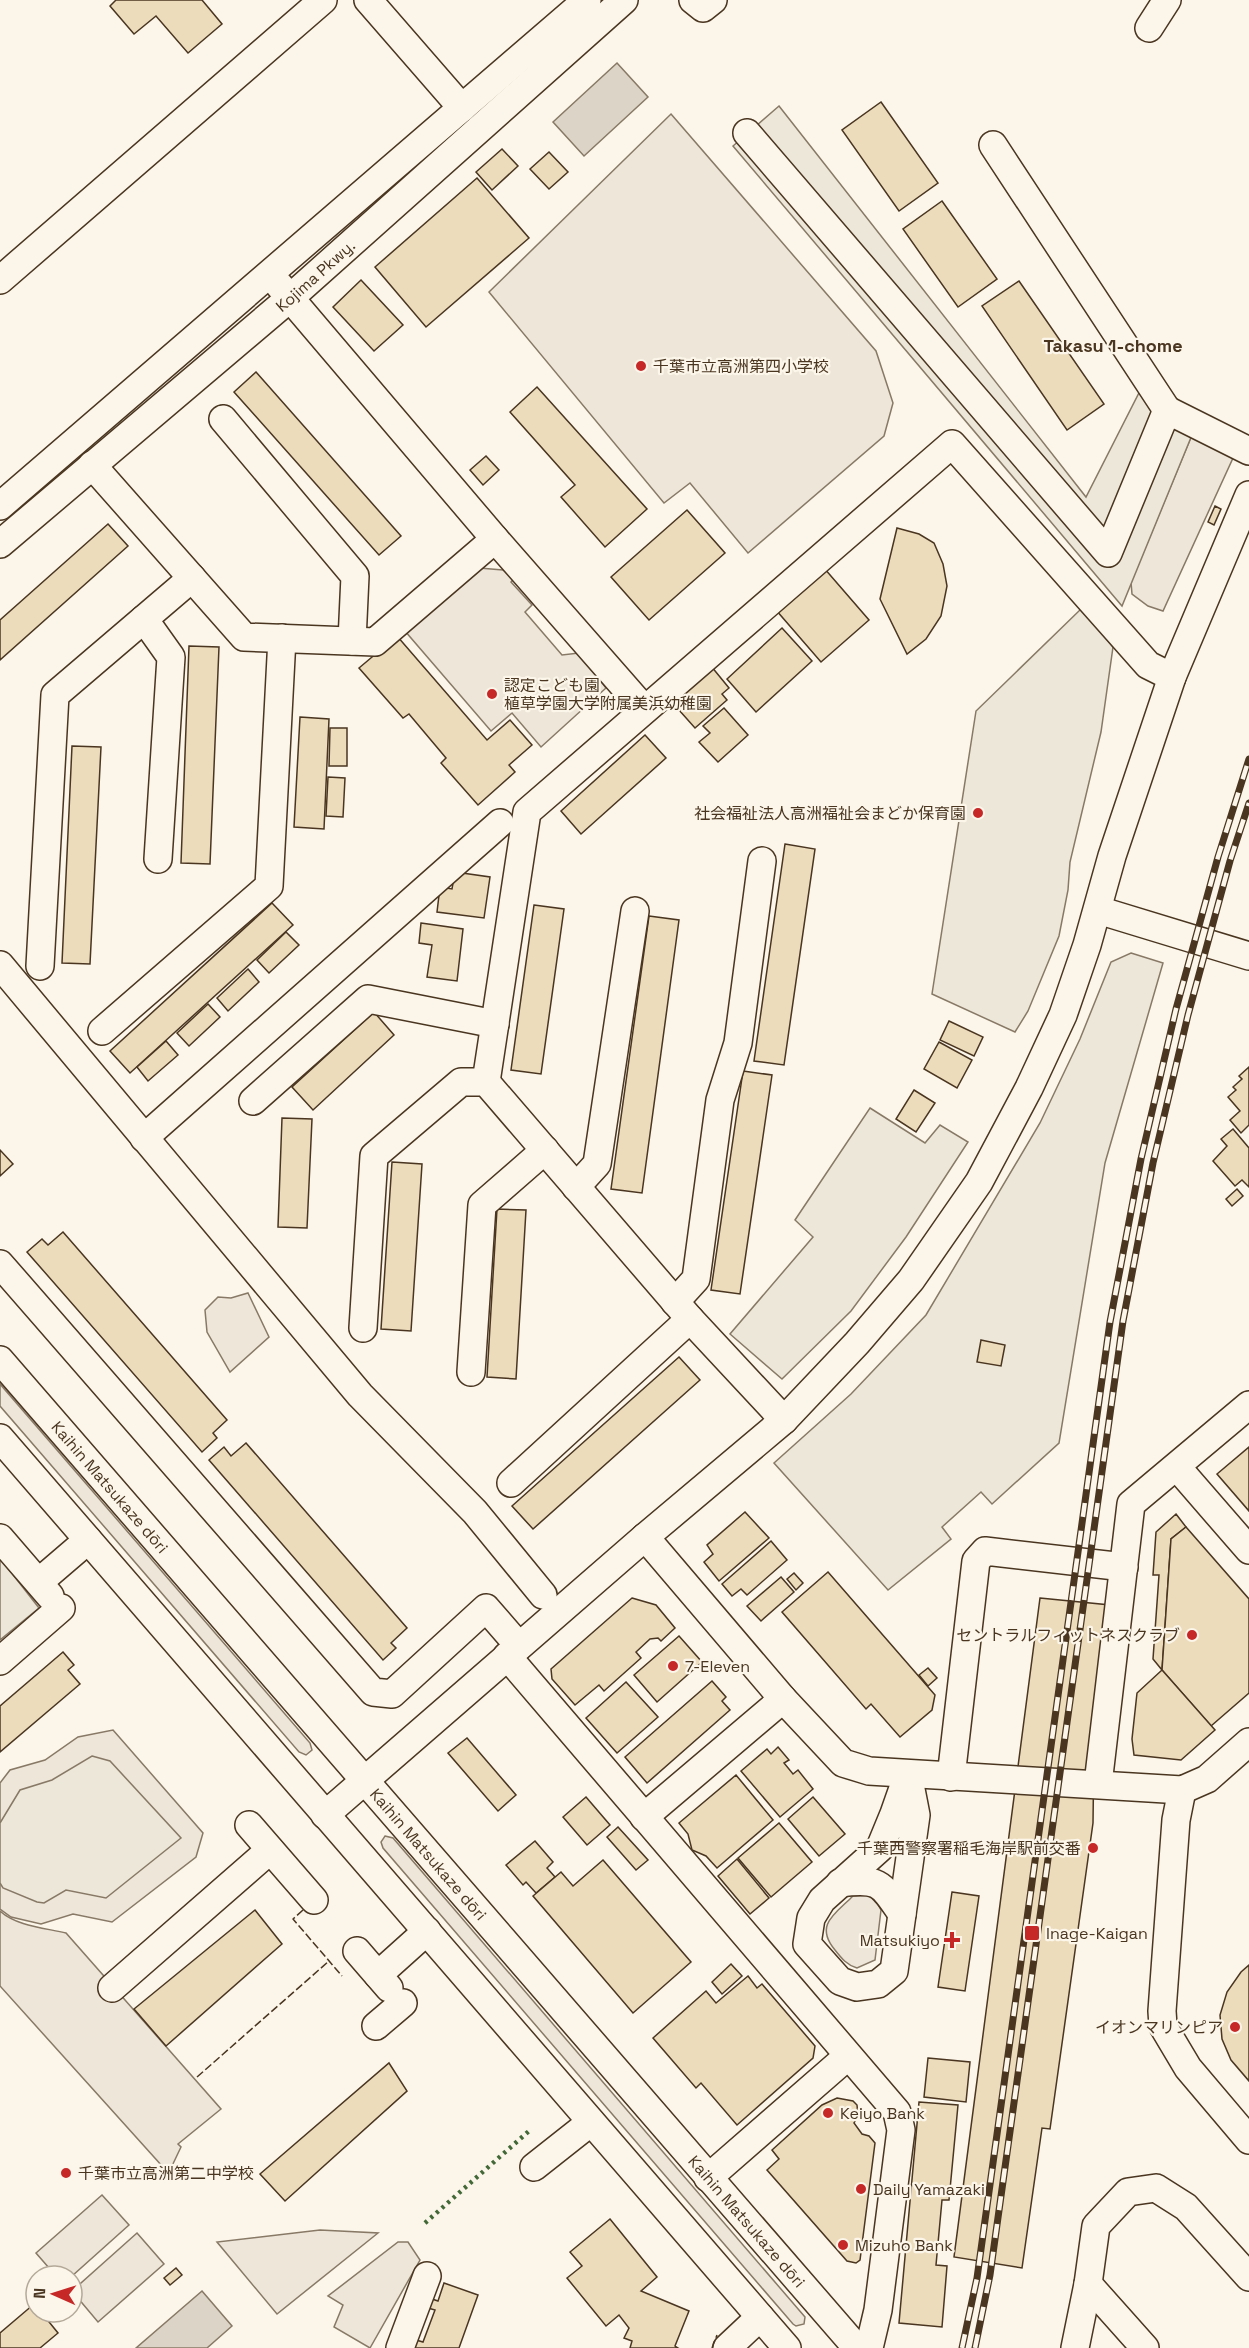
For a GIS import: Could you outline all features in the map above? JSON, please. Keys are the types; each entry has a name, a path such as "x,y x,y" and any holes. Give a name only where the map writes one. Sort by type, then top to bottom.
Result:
{"street":[{"path":"0,280 323,0"},
{"path":"368,0 462,108"},
{"name":"Kojima Pkwy.","path":"0,506 587,0"},
{"name":"Kojima Pkwy.","path":"0,544 290,298 624,0"},
{"path":"693,0 703,8 713,0"},
{"path":"1149,28 1167,0"},
{"path":"747,133 1107,553 1167,410"},
{"path":"993,144 1167,410 1249,451"},
{"path":"269,273 495,539 644,709"},
{"path":"223,419 355,576 351,641"},
{"path":"486,1082 527,812 952,444 1148,665 1172,677"},
{"path":"93,465 244,637 375,642 495,539"},
{"path":"326,1815 645,1537 784,1420 857,1343 911,1280 979,1182 1029,1088 1063,1015 1098,910 1112,856 1172,677 1249,495"},
{"path":"40,966 55,695 192,578"},
{"path":"144,619 171,657 158,859"},
{"path":"102,1031 269,886 282,638"},
{"path":"144,1138 500,824"},
{"path":"510,1483 682,1310 696,1279 720,1100 738,1043 762,861"},
{"path":"1098,910 1247,948"},
{"path":"576,1187 597,1164 635,911"},
{"path":"0,965 360,1395 475,1512 543,1595"},
{"path":"253,1101 368,999 495,1024"},
{"path":"363,1328 374,1156 461,1082 486,1082 682,1310 784,1420"},
{"path":"471,1372 482,1205 545,1150"},
{"path":"0,1264 373,1692 392,1694 486,1608 513,1651 644,1817 897,2112 901,2130 878,2310 869,2348"},
{"name":"Kaihin Matsukaze dōri","path":"0,1360 857,2348"},
{"path":"1098,1784 1131,1504 1249,1405"},
{"path":"0,1438 787,2348"},
{"path":"1177,1467 1249,1550"},
{"path":"645,1537 783,1699 843,1763 869,1771 1182,1790 1207,1779 1249,1742"},
{"path":"0,1538 50,1595"},
{"path":"0,1661 88,1540"},
{"path":"951,1777 976,1561 985,1551 1124,1567"},
{"path":"644,1817 783,1699"},
{"path":"908,1774 916,1815 894,1971 879,1984 857,1987 840,1981 807,1944 811,1918 822,1900 880,1848 908,1774"},
{"path":"1182,1790 1176,1820 1162,2025 1188,2068 1249,2140"},
{"path":"249,1825 314,1900"},
{"path":"112,1988 270,1850"},
{"path":"840,1884 855,1881 878,1884 886,1889 902,1914"},
{"path":"376,2026 390,1989 427,1931"},
{"path":"357,1951 390,1989"},
{"path":"708,2178 848,2056"},
{"path":"534,2167 591,2122"},
{"path":"1075,2348 1088,2284 1096,2226 1128,2192 1156,2188 1186,2207 1249,2277"},
{"path":"400,2348 427,2276"},
{"path":"1088,2284 1145,2348"},
{"path":"727,2348 760,2317"}],"shaded area":[{"path":"617,63 648,97 584,156 553,122"},
{"path":"779,106 1086,497 1144,383 1176,428 1192,435 1122,606 733,146"},
{"path":"671,114 876,351 893,403 884,436 748,553 690,483 664,503 489,292"},
{"path":"1192,435 1233,458 1163,611 1148,606 1132,594 1131,582"},
{"path":"479,568 503,570 514,579 511,582 532,605 525,612 562,655 579,653 606,688 541,747 512,713 491,731 405,631"},
{"path":"1082,608 1113,647 1101,732 1070,862 1068,890 1059,936 1028,1011 1015,1032 932,994 976,711"},
{"path":"1131,953 1163,963 1105,1163 1059,1443 992,1504 981,1492 942,1527 951,1539 888,1590 774,1463 851,1394 926,1315 1040,1123 1080,1039 1111,962"},
{"path":"870,1108 925,1143 940,1125 968,1142 906,1237 851,1311 782,1379 730,1334 813,1237 795,1220"},
{"path":"248,1293 269,1337 230,1372 207,1332 205,1310 218,1297 231,1298"},
{"path":"0,1384 310,1743 312,1750 306,1755 299,1752 0,1406"},
{"path":"0,1558 39,1608 0,1640"},
{"path":"113,1730 203,1833 196,1857 112,1922 73,1914 41,1924 11,1917 0,1909 0,1783 10,1770 45,1760 78,1737"},
{"path":"92,1756 110,1761 181,1838 106,1898 66,1890 44,1903 3,1888 0,1883 0,1823 20,1790 52,1780"},
{"path":"385,1836 393,1838 805,2317 804,2324 796,2326 793,2324 383,1848 381,1842"},
{"path":"868,1895 876,1901 881,1910 875,1960 857,1968 845,1961 835,1950 826,1934 827,1927 834,1914 853,1896"},
{"path":"0,1911 22,1923 66,1933 221,2109 178,2144 181,2147 171,2168 163,2167 0,1986"},
{"path":"102,2195 129,2225 84,2265 46,2264 36,2253"},
{"path":"320,2230 378,2233 277,2314 217,2242"},
{"path":"137,2233 164,2264 98,2322 84,2305 84,2280"},
{"path":"398,2242 408,2242 420,2260 370,2348 334,2327 343,2305 328,2296"},
{"path":"202,2291 232,2326 207,2348 136,2348"}],"building":[{"path":"116,0 202,0 222,24 188,53 156,16 134,34 110,6"},
{"path":"881,102 938,183 899,211 842,130"},
{"path":"502,149 518,166 492,190 476,172"},
{"path":"549,152 568,172 549,189 530,169"},
{"path":"477,178 529,238 426,327 375,267"},
{"path":"942,201 997,279 958,307 903,229"},
{"path":"361,280 403,325 374,351 333,307"},
{"path":"1019,281 1104,404 1067,430 982,306"},
{"path":"256,372 401,536 379,555 234,392"},
{"path":"537,387 647,509 605,547 561,497 575,485 510,412"},
{"path":"486,456 499,470 483,485 470,470"},
{"path":"1215,506 1221,509 1214,525 1208,522"},
{"path":"687,510 725,553 649,620 611,577"},
{"path":"108,524 128,546 0,660 0,620"},
{"path":"897,528 919,534 934,543 943,564 947,586 941,616 926,639 907,654 880,599"},
{"path":"824,568 869,620 821,662 776,610"},
{"path":"782,628 812,661 756,712 727,679"},
{"path":"397,636 487,740 510,720 532,745 509,765 515,772 478,805 441,763 446,758 409,714 403,718 359,668"},
{"path":"189,646 219,647 210,864 181,863"},
{"path":"711,666 729,688 722,694 727,700 695,728 671,701"},
{"path":"724,708 748,735 718,762 699,742 710,733 703,726"},
{"path":"300,717 329,719 324,829 294,827"},
{"path":"330,728 347,728 347,766 329,766"},
{"path":"645,735 666,758 581,834 561,811"},
{"path":"72,746 101,747 90,964 62,963"},
{"path":"328,777 345,778 343,817 326,816"},
{"path":"785,844 815,849 784,1065 754,1061"},
{"path":"455,872 490,877 484,918 437,912 440,887 452,889"},
{"path":"272,903 293,925 130,1073 110,1051"},
{"path":"534,905 564,909 541,1074 511,1070"},
{"path":"649,916 679,920 642,1193 611,1189"},
{"path":"421,923 463,929 457,981 427,977 432,945 419,943"},
{"path":"286,932 299,945 269,973 257,960"},
{"path":"248,969 259,982 228,1011 217,998"},
{"path":"208,1004 220,1017 189,1046 177,1033"},
{"path":"374,1012 394,1035 313,1110 292,1087"},
{"path":"949,1021 983,1037 974,1056 940,1040"},
{"path":"166,1041 178,1055 148,1081 137,1067"},
{"path":"939,1042 972,1060 957,1088 924,1069"},
{"path":"1249,1067 1249,1125 1241,1133 1230,1120 1240,1111 1228,1097 1236,1090 1233,1087 1242,1079 1239,1076"},
{"path":"743,1071 772,1075 740,1294 711,1290"},
{"path":"914,1090 935,1103 916,1132 896,1119"},
{"path":"282,1118 312,1119 307,1228 278,1227"},
{"path":"1233,1129 1249,1148 1249,1187 1242,1180 1235,1186 1213,1161 1227,1146 1221,1139"},
{"path":"0,1150 13,1164 0,1176"},
{"path":"392,1162 422,1164 411,1331 381,1329"},
{"path":"1237,1189 1243,1196 1232,1206 1226,1199"},
{"path":"497,1209 526,1210 516,1379 487,1377"},
{"path":"63,1232 227,1420 213,1433 217,1438 202,1452 27,1252 42,1239 48,1245"},
{"path":"981,1340 1005,1345 1001,1366 977,1362"},
{"path":"679,1357 700,1380 533,1529 512,1506"},
{"path":"246,1443 407,1628 391,1643 396,1648 383,1660 209,1460 224,1447 231,1456"},
{"path":"1249,1447 1249,1511 1217,1474"},
{"path":"745,1512 769,1538 719,1581 704,1562 713,1554 707,1545"},
{"path":"1176,1514 1186,1527 1171,1539 1162,1670 1153,1659 1159,1575 1153,1575 1156,1532"},
{"path":"1186,1527 1249,1599 1249,1693 1211,1726 1162,1670 1171,1539"},
{"path":"771,1541 787,1560 747,1595 741,1589 732,1596 722,1584"},
{"path":"828,1572 935,1695 932,1710 900,1737 871,1704 866,1709 782,1612"},
{"path":"794,1573 803,1583 796,1590 787,1579"},
{"path":"781,1577 794,1592 761,1621 747,1606"},
{"path":"632,1598 656,1605 675,1628 661,1641 658,1638 650,1639 636,1652 641,1658 604,1691 599,1685 575,1705 552,1679 551,1669"},
{"name":"Inage-Kaigan","path":"1040,1598 1110,1605 1094,1745 1093,1823 1050,2129 1042,2128 1022,2268 954,2257"},
{"path":"679,1636 702,1662 657,1702 634,1675"},
{"path":"63,1652 74,1665 68,1670 80,1684 0,1752 0,1706"},
{"path":"928,1668 937,1678 928,1686 919,1675"},
{"path":"1162,1670 1215,1730 1181,1760 1134,1755 1132,1739 1137,1693"},
{"path":"712,1681 726,1697 722,1701 730,1710 647,1783 625,1757"},
{"path":"626,1682 658,1717 617,1753 586,1718"},
{"path":"467,1738 516,1795 498,1811 448,1753"},
{"path":"778,1747 789,1760 784,1763 793,1774 798,1770 813,1789 780,1817 741,1771 767,1749 771,1754"},
{"path":"736,1775 773,1820 717,1868 706,1856 692,1850 688,1834 679,1823"},
{"path":"586,1797 610,1825 587,1845 563,1817"},
{"path":"813,1797 845,1834 819,1856 788,1819"},
{"path":"779,1823 812,1862 771,1897 738,1858"},
{"path":"618,1827 648,1860 636,1870 607,1837"},
{"path":"535,1841 553,1862 547,1868 555,1877 536,1893 526,1882 523,1885 506,1865"},
{"path":"737,1859 769,1898 750,1914 718,1876"},
{"path":"603,1860 691,1962 633,2013 533,1896 561,1872 573,1886"},
{"path":"952,1892 979,1896 965,1991 938,1987"},
{"path":"255,1910 282,1944 166,2046 134,2009"},
{"path":"731,1964 742,1976 722,1994 712,1982"},
{"name":"イオンマリンピア","path":"1249,1965 1249,2081 1231,2060 1222,2039 1220,2015 1227,1992"},
{"path":"748,1976 757,1988 762,1984 815,2046 813,2058 737,2125 701,2083 696,2088 653,2038 706,1991 716,2003"},
{"path":"928,2058 970,2062 966,2102 924,2097"},
{"path":"389,2063 407,2091 285,2201 260,2174"},
{"path":"837,2098 853,2101 857,2105 858,2116 854,2123 862,2134 869,2136 875,2143 860,2260 856,2263 847,2261 767,2170 779,2159 772,2150 822,2105"},
{"path":"919,2102 958,2105 949,2200 942,2200 936,2265 947,2266 942,2327 899,2323"},
{"path":"610,2219 657,2277 641,2291 689,2311 675,2346 678,2348 630,2348 632,2341 624,2338 629,2328 619,2315 606,2326 567,2278 582,2266 570,2252"},
{"path":"176,2268 182,2275 170,2285 164,2278"},
{"path":"444,2283 478,2295 459,2348 413,2348 416,2340 423,2342 435,2310 428,2308 432,2299 438,2301"},
{"path":"24,2313 24,2324 51,2324 58,2333 40,2348 0,2348 0,2333"}],"railway":[{"path":"962,2348 977,2278 1110,1322 1141,1159 1176,1009 1218,857 1249,759"},
{"path":"975,2348 990,2275 1123,1321 1153,1163 1188,1015 1230,861 1249,803"}],"hedge":[{"path":"425,2223 529,2131"}],"fence":[{"path":"303,1910 293,1919 342,1976"},
{"path":"197,2077 329,1961"},
{"path":"712,2348 717,2335"}],"place":[{"name":"千葉市立高洲第四小学校","path":"641,366"},
{"name":"認定こども園 植草学園大学附属美浜幼稚園","path":"492,694"},
{"name":"社会福祉法人高洲福祉会まどか保育園","path":"978,813"},
{"name":"セントラルフィットネスクラブ","path":"1192,1635"},
{"name":"7-Eleven","path":"673,1666"},
{"name":"千葉西警察署稲毛海岸駅前交番","path":"1093,1848"},
{"name":"Inage-Kaigan","path":"1032,1933"},
{"name":"Matsukiyo","path":"952,1940"},
{"name":"イオンマリンピア","path":"1235,2027"},
{"name":"Keiyo Bank","path":"828,2113"},
{"name":"千葉市立高洲第二中学校","path":"66,2173"},
{"name":"Daily Yamazaki","path":"861,2189"},
{"name":"Mizuho Bank","path":"843,2245"}],"district":[{"name":"Takasu 1-chome","path":"1113,345"}]}
